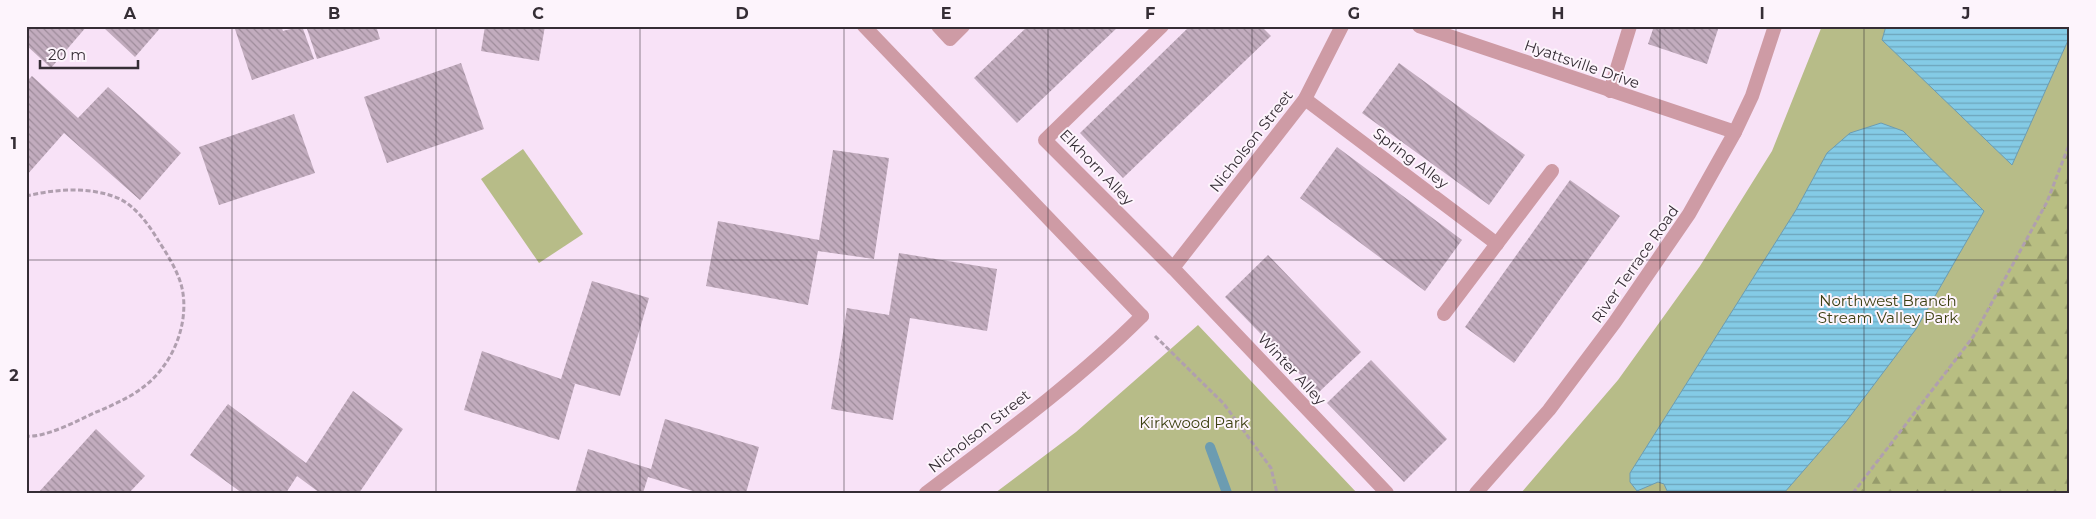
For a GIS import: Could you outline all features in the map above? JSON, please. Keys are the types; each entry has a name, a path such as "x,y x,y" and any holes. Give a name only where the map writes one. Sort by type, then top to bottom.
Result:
{"street":[{"path":"864,26 1142,316"},
{"path":"938,26 950,39 963,26"},
{"name":"Elkhorn Alley","path":"1162,26 1045,140 1173,268"},
{"name":"Nicholson Street","path":"1173,268 1304,99 1342,26"},
{"name":"Hyattsville Drive","path":"1419,26 1735,132"},
{"path":"1610,91 1630,26"},
{"name":"River Terrace Road","path":"1476,493 1549,410 1615,322 1689,214 1735,132 1752,96 1775,26"},
{"name":"Spring Alley","path":"1304,99 1497,244"},
{"path":"1444,314 1552,171"},
{"name":"Winter Alley","path":"1173,268 1387,493"},
{"name":"Nicholson Street","path":"926,493 1001,437 1103,355 1142,316"}],"path":[{"path":"1853,493 1973,337 2046,202 2070,142"},
{"path":"26,196 44,192 72,190 102,194 128,204 152,229 176,273 182,288 182,313 176,346 162,368 147,384 126,398 61,428 32,437 26,436"},
{"path":"1142,316 1157,339 1224,404 1271,468 1277,493"}],"green space":[{"name":"Northwest Branch Stream Valley Park","path":"1822,26 2070,26 2070,493 1521,493 1618,380 1700,266 1772,151"},
{"path":"2070,142 2070,493 1853,493 1973,337 2047,202"},
{"path":"523,149 583,234 539,263 481,179"},
{"name":"Kirkwood Park","path":"1198,325 1357,493 995,493 1076,432"}],"water":[{"path":"1886,26 2070,26 2070,36 2012,165 1882,40"},
{"path":"1881,123 1903,131 1984,211 1916,329 1845,423 1784,493 1668,493 1664,484 1658,482 1637,491 1630,482 1630,473 1796,210 1827,153 1850,133"}],"building":[{"path":"26,26 87,26 51,68 26,45"},
{"path":"102,26 162,26 135,57"},
{"path":"234,26 281,26 283,31 302,26 314,59 252,80"},
{"path":"306,26 376,26 380,39 317,59"},
{"path":"485,26 545,26 539,61 481,51"},
{"path":"1028,26 1119,26 1017,123 974,78"},
{"path":"1190,26 1261,26 1271,36 1123,178 1080,133"},
{"path":"1654,26 1719,26 1707,64 1648,44"},
{"path":"461,63 484,129 387,163 364,97"},
{"path":"1399,63 1525,155 1489,205 1362,113"},
{"path":"32,76 78,118 108,87 181,153 140,200 64,133 26,176 26,82"},
{"path":"294,114 315,173 219,205 199,147"},
{"path":"1337,147 1462,240 1425,291 1300,198"},
{"path":"833,150 889,158 874,259 818,251 808,305 706,286 718,221 819,240"},
{"path":"1570,180 1620,216 1514,363 1465,327"},
{"path":"899,253 997,269 987,331 910,318 893,420 831,409 847,308 889,315"},
{"path":"1268,255 1361,352 1318,393 1225,297"},
{"path":"592,281 649,298 620,396 569,382 575,384 559,440 464,410 482,351 561,379"},
{"path":"1371,360 1447,439 1404,482 1327,403"},
{"path":"353,391 403,429 359,493 320,493 297,476 286,493 242,493 190,455 228,404 306,463"},
{"path":"665,419 759,447 746,493 699,493 648,477 643,493 575,493 588,449 651,469"},
{"path":"96,429 145,476 129,493 38,493"}],"waterway":[{"path":"1210,447 1227,493"}]}
